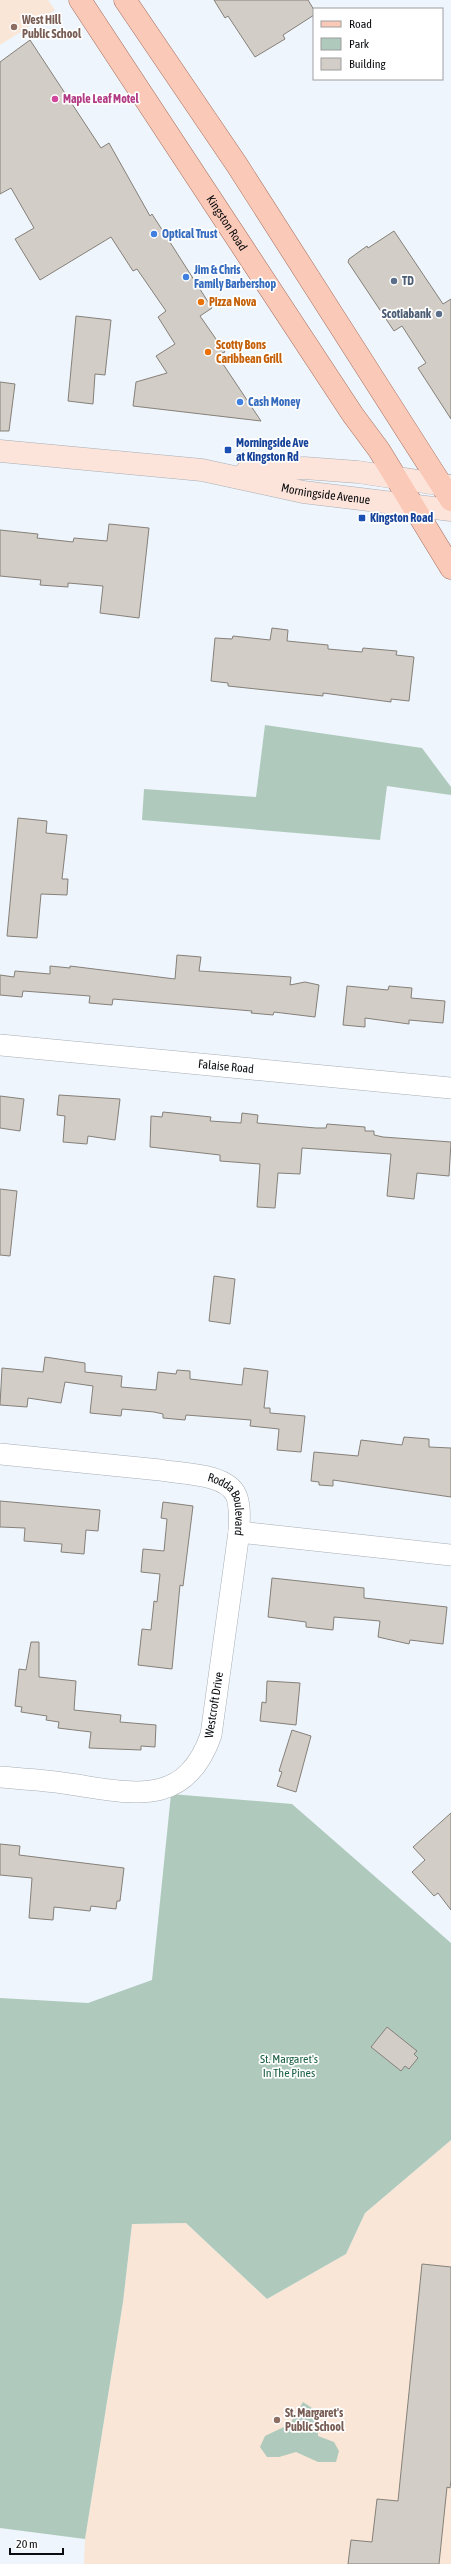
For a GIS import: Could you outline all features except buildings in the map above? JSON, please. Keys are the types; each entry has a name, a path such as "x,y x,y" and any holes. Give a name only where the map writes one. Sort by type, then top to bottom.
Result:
{"main road":[{"name":"Kingston Road","path":"80,0 353,415 379,450 394,478 451,568"},
{"path":"125,0 237,164 448,490"},
{"name":"Morningside Avenue","path":"0,451 225,473 303,492 412,507 451,510"},
{"name":"Morningside Avenue","path":"225,473 304,468 394,478 448,490"}],"street":[{"name":"Falaise Road","path":"0,1045 451,1088"},
{"name":"Rodda Boulevard","path":"0,1454 160,1470 184,1475 202,1474 229,1486 236,1495 239,1508 239,1532 451,1555"},
{"name":"Westcroft Drive","path":"0,1777 137,1794 166,1789 190,1774 204,1754 211,1735 239,1532"}],"shaded area":[{"name":"West Hill Public School","path":"0,0 48,0 55,10 0,45"},
{"name":"St. Margaret's Public School","path":"451,2140 451,2564 84,2564 85,2539 123,2302 132,2224 186,2223 267,2299 346,2254 365,2213"}],"green space":[{"path":"265,725 422,748 451,787 451,795 387,786 380,840 142,820 144,789 256,797"},
{"name":"St. Margaret's In The Pines","path":"171,1794 292,1804 451,1943 451,2140 365,2213 346,2254 267,2299 186,2223 132,2224 123,2302 85,2539 0,2528 0,1998 88,2003 152,1980"},
{"path":"303,2402 318,2412 318,2436 334,2442 339,2451 336,2462 318,2462 296,2452 279,2457 267,2457 260,2447 265,2436 290,2424"}],"place":[{"name":"West Hill Public School","path":"14,27"},
{"name":"Maple Leaf Motel","path":"55,99"},
{"name":"Optical Trust","path":"154,234"},
{"name":"Jim & Chris Family Barbershop","path":"186,277"},
{"name":"TD","path":"394,281"},
{"name":"Pizza Nova","path":"201,302"},
{"name":"Scotiabank","path":"439,314"},
{"name":"Scotty Bons Caribbean Grill","path":"208,352"},
{"name":"Cash Money","path":"240,402"},
{"name":"Morningside Ave at Kingston Rd","path":"228,450"},
{"name":"Kingston Road","path":"362,518"},
{"name":"St. Margaret's Public School","path":"277,2420"}]}
